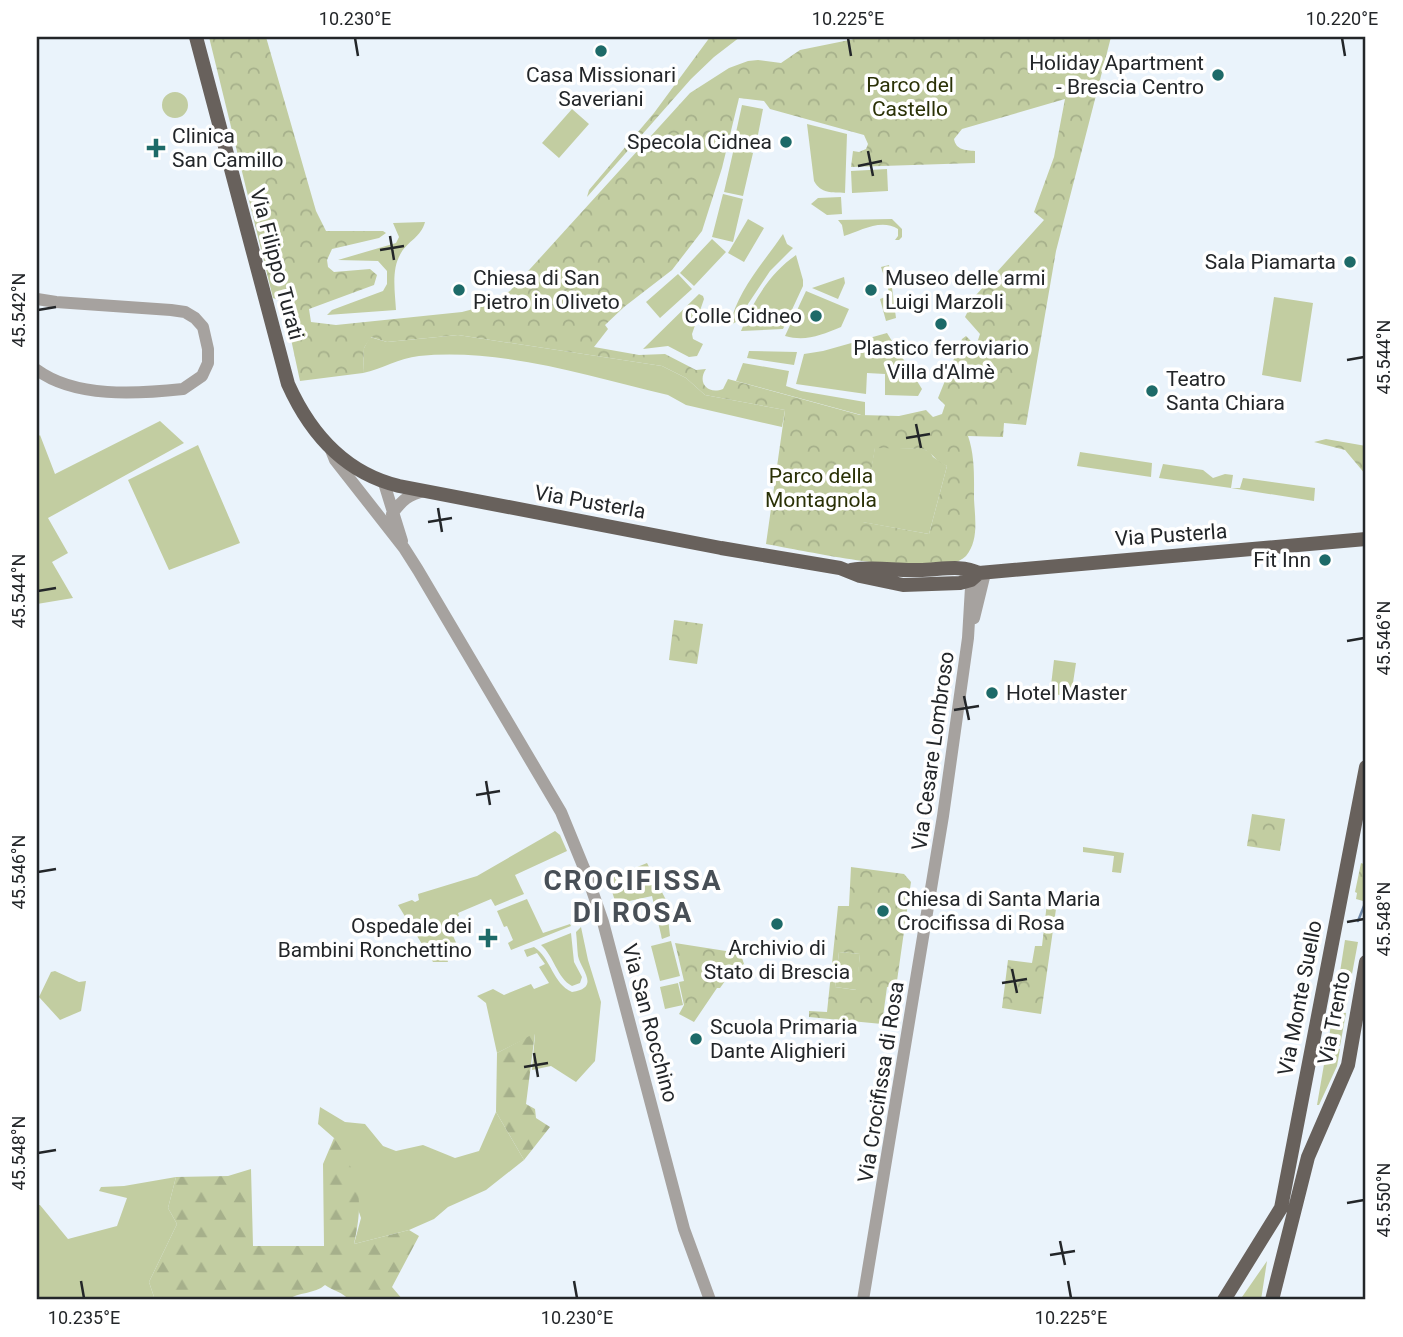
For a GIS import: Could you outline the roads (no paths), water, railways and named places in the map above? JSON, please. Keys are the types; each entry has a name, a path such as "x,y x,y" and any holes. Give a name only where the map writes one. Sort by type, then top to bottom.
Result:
{"main road":[{"name":"Via Filippo Turati","path":"196,37 284,370 302,412 331,450"},
{"name":"Via Pusterla","path":"331,450 359,471 384,482 720,548 850,570 873,567 917,570 959,568 982,573 1366,539"},
{"name":"Via Monte Suello","path":"1224,1300 1281,1208 1366,767"},
{"name":"Via Trento","path":"1289,1228 1308,1157 1348,1065 1366,962"},
{"path":"1281,1208 1283,1232 1289,1228"},
{"path":"1273,1294 1289,1228"},
{"path":"1266,1233 1273,1250 1273,1294"}],"street":[{"path":"37,299 186,312 203,327 208,349 208,363 202,376 183,389 82,390 49,379 37,370"},
{"name":"Via San Rocchino","path":"331,450 335,460 404,548 522,745 569,831 598,907 684,1229 710,1300"},
{"name":"Via San Rocchino","path":"384,482 404,548"},
{"path":"392,513 404,498 426,491"},
{"name":"Via Cesare Lombroso","path":"935,870 968,638 982,573"},
{"name":"Via Crocifissa di Rosa","path":"863,1300 935,870"}],"waterway":[{"path":"1358,921 1364,906"}],"place":[{"name":"Casa Missionari Saveriani","path":"601,51"},
{"name":"Holiday Apartment - Brescia Centro","path":"1218,75"},
{"name":"Specola Cidnea","path":"786,142"},
{"name":"Clinica San Camillo","path":"156,148"},
{"name":"Sala Piamarta","path":"1350,262"},
{"name":"Chiesa di San Pietro in Oliveto","path":"459,290"},
{"name":"Museo delle armi Luigi Marzoli","path":"871,290"},
{"name":"Colle Cidneo","path":"816,316"},
{"name":"Plastico ferroviario Villa d'Almè","path":"941,324"},
{"name":"Teatro Santa Chiara","path":"1152,391"},
{"name":"Fit Inn","path":"1325,560"},
{"name":"Hotel Master","path":"992,693"},
{"name":"Chiesa di Santa Maria Crocifissa di Rosa","path":"883,911"},
{"name":"Archivio di Stato di Brescia","path":"777,924"},
{"name":"Ospedale dei Bambini Ronchettino","path":"488,938"},
{"name":"Scuola Primaria Dante Alighieri","path":"696,1039"}],"district":[{"name":"CROCIFISSA DI ROSA","path":"633,896"}],"park label":[{"name":"Parco del Castello","path":"910,97"},
{"name":"Parco della Montagnola","path":"821,488"}]}
